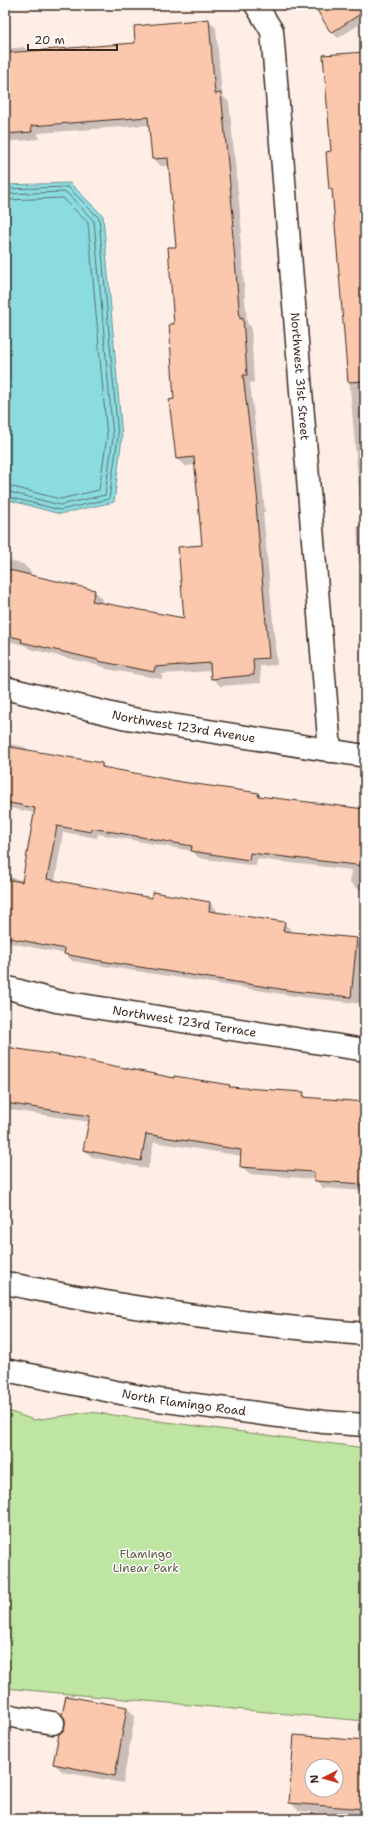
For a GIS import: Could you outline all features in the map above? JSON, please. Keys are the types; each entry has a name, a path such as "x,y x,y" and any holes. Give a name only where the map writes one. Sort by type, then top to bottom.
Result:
{"main road":[{"name":"Northwest 31st Street","path":"256,5 272,31 330,751"},
{"name":"Northwest 123rd Avenue","path":"5,688 128,718 365,756"},
{"name":"Northwest 123rd Terrace","path":"5,987 56,1002 365,1050"},
{"path":"5,1283 148,1310 297,1329 365,1334"},
{"name":"North Flamingo Road","path":"5,1370 151,1399 324,1422 365,1425"},
{"path":"5,1715 54,1723"}],"green space":[{"name":"Flamingo Linear Park","path":"5,1410 34,1420 90,1412 365,1448 365,1721 5,1688"}],"water":[{"path":"70,183 103,216 122,437 114,502 60,514 5,499 5,185"}],"building":[{"path":"314,5 365,5 365,11 331,33"},
{"path":"209,19 215,94 221,93 234,226 232,226 240,319 243,318 247,375 243,375 258,504 256,505 269,658 253,659 254,675 211,679 210,663 155,667 154,672 98,661 21,642 22,639 5,635 5,569 95,590 92,601 184,618 178,547 202,545 194,457 176,459 169,400 174,399 169,324 174,324 168,247 176,247 168,158 152,159 148,117 31,126 32,132 5,134 5,53 135,43 134,26"},
{"path":"365,52 365,381 348,382 332,189 329,189 326,152 331,151 323,55"},
{"path":"5,746 102,763 102,767 182,782 259,793 258,796 365,809 365,866 250,853 249,860 191,851 192,846 91,828 91,832 57,826 47,879 152,898 153,892 210,902 209,911 285,922 283,931 357,938 351,997 293,991 101,961 64,954 65,949 5,937 5,879 22,882 35,808 5,802"},
{"path":"5,1047 70,1057 174,1078 174,1076 230,1085 229,1087 304,1092 303,1097 365,1102 365,1184 314,1181 314,1172 240,1167 241,1150 146,1134 141,1161 83,1150 90,1116 5,1103"},
{"path":"66,1696 127,1707 115,1776 53,1764 59,1734 63,1731 65,1725 65,1719 62,1715"},
{"path":"294,1735 365,1741 365,1809 289,1803"}]}
